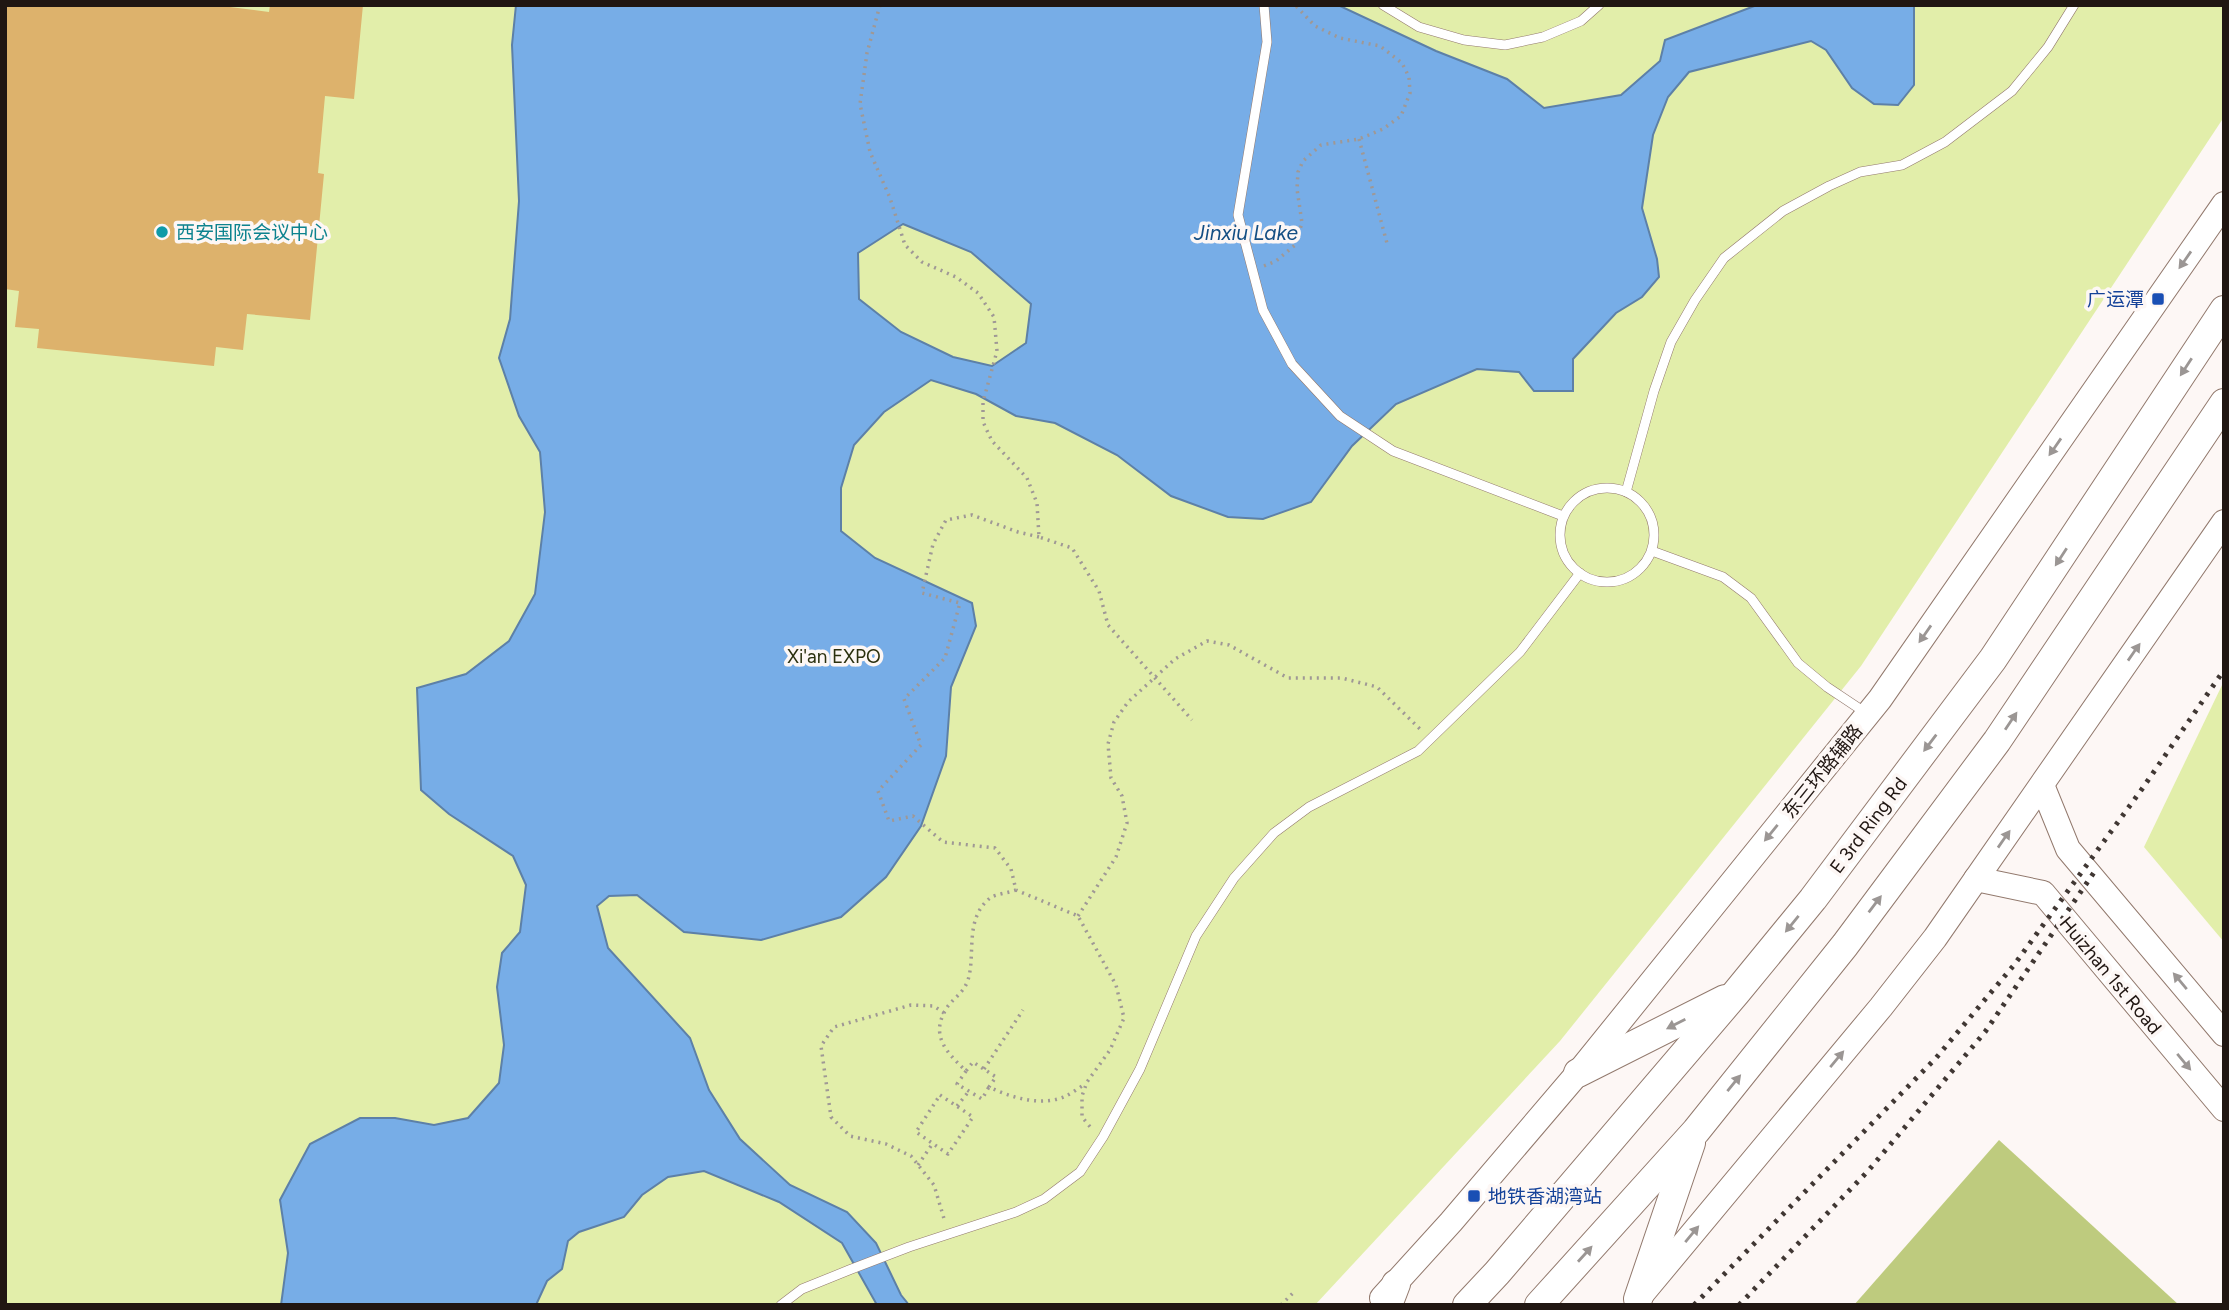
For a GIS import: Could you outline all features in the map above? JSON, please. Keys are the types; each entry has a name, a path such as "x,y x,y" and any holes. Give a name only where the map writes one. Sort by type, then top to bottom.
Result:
{"highway":[{"name":"E 3rd Ring Rd","path":"1467,1305 1736,993 1813,899 1993,659 2224,310"},
{"path":"1539,1305 1696,1130 1845,945 1997,741 2224,403"},
{"path":"1578,1073 1736,993"},
{"path":"1635,1302 1696,1130"}],"main road":[{"name":"东三环路辅路","path":"1376,1305 1392,1295 1578,1073 1868,714 2224,204"},
{"path":"1635,1302 1881,1007 1935,938 2224,522"},
{"path":"2042,785 2068,849 2224,1034"},
{"name":"Huizhan 1st Road","path":"1976,879 2043,893 2224,1109"}],"lane":[{"path":"1264,5 1267,43 1238,215 1263,310 1292,364 1340,416 1393,451 1563,516"},
{"path":"1382,5 1419,27 1465,40 1505,45 1543,37 1581,21 1598,5"},
{"path":"1626,492 1654,391 1671,342 1695,300 1724,258 1783,211 1829,186 1860,172 1902,165 1945,142 2012,91 2048,47 2074,5"},
{"path":"1604,487 1620,488 1626,492 1634,495 1645,506 1652,520 1655,535 1652,551 1644,565 1633,575 1618,581 1603,582 1587,578 1564,557 1560,542 1563,516 1575,499 1588,490 1604,487"},
{"path":"1652,551 1723,577 1751,598 1798,663 1827,687 1868,714"},
{"path":"781,1305 802,1289 849,1270 1016,1212 1044,1199 1080,1171 1103,1137 1140,1069 1196,936 1234,878 1274,833 1309,807 1418,751 1520,652 1580,573"}],"path":[{"path":"880,5 867,53 860,104 870,152 890,198 905,244 922,262 956,277 978,293 994,317 997,351 983,402 983,422 992,441 1027,478 1037,502 1039,537"},
{"path":"1253,271 1276,261 1295,245 1301,223 1298,172 1303,161 1321,145 1359,139 1383,129 1401,116 1410,93 1409,77 1402,63 1380,46 1340,38 1315,26 1295,5"},
{"path":"1359,139 1388,247"},
{"path":"1016,890 1011,869 995,848 943,842 913,816 889,821 878,791 921,745 904,699 945,659 960,603 922,593 933,544 946,520 972,515 1072,548 1099,591 1108,625 1192,720"},
{"path":"1078,916 1116,857 1127,823 1122,796 1111,778 1108,744 1114,722 1128,702 1175,659 1207,640 1229,645 1288,678 1342,678 1377,687 1430,738"},
{"path":"966,1071 947,1054 941,1039 939,1022 950,1004 965,989 969,976 970,943 974,924 982,908 992,897 1016,890 1078,916 1116,985 1124,1018 1111,1050 1087,1082 1082,1096 1082,1117 1103,1137"},
{"path":"944,1013 934,1006 911,1005 834,1027 821,1046 831,1117 850,1136 886,1144 911,1156 934,1185 949,1234"},
{"path":"984,1069 1023,1010"},
{"path":"973,1062 984,1069 996,1077 982,1100 957,1084 973,1062"},
{"path":"989,1087 1003,1094 1042,1102 1065,1096 1087,1082"},
{"path":"957,1107 968,1091"},
{"path":"940,1095 973,1117 948,1154 933,1143 916,1132 940,1095"},
{"path":"918,1165 933,1143"},
{"path":"1281,1305 1293,1293"}],"green space":[{"name":"Xi'an EXPO","path":"5,5 2224,5 2224,117 1861,666 1560,1041 1315,1305 5,1305"},
{"path":"2224,681 2224,942 2144,847"},
{"path":"1999,1140 2179,1305 1854,1305"}],"water":[{"name":"Jinxiu Lake","path":"516,5 1338,5 1436,51 1507,79 1544,108 1621,95 1660,61 1665,40 1757,5 1914,5 1914,85 1898,105 1874,104 1852,88 1826,50 1811,41 1689,72 1668,97 1653,135 1642,208 1657,259 1659,277 1642,297 1616,313 1573,359 1573,391 1534,391 1519,372 1477,369 1396,404 1352,446 1311,502 1263,519 1228,517 1171,496 1117,455 1055,423 1016,416 976,394 931,380 884,412 854,445 841,488 841,531 875,558 972,603 976,626 951,687 946,756 921,826 886,877 841,917 761,940 684,932 637,895 609,896 597,906 608,948 690,1038 709,1090 740,1139 790,1185 847,1212 876,1243 901,1295 909,1305 877,1305 842,1243 779,1202 704,1171 668,1177 642,1195 624,1217 579,1232 568,1241 562,1269 547,1281 536,1305 281,1305 288,1253 280,1200 310,1144 360,1118 395,1118 434,1125 468,1118 499,1083 504,1045 497,987 502,953 520,932 526,885 513,856 449,814 421,790 417,688 466,674 509,641 535,594 545,512 540,452 519,416 499,358 510,319 519,201 512,45","holes":["903,224 971,252 1031,304 1026,343 992,366 953,357 901,332 859,299 858,253"]}],"building":[{"name":"西安国际会议中心","path":"5,5 214,5 269,12 270,5 363,5 354,99 325,96 318,173 324,174 310,320 247,314 243,350 216,347 214,366 37,348 39,329 15,327 19,291 5,289"}],"railway":[{"path":"1694,1305 1936,1058 2014,965 2142,789 2224,670"},
{"path":"1739,1305 1868,1171 1985,1032 2095,871"}],"place":[{"name":"西安国际会议中心","path":"162,232"},
{"name":"广运潭","path":"2158,299"},
{"name":"地铁香湖湾站","path":"1474,1196"}]}
